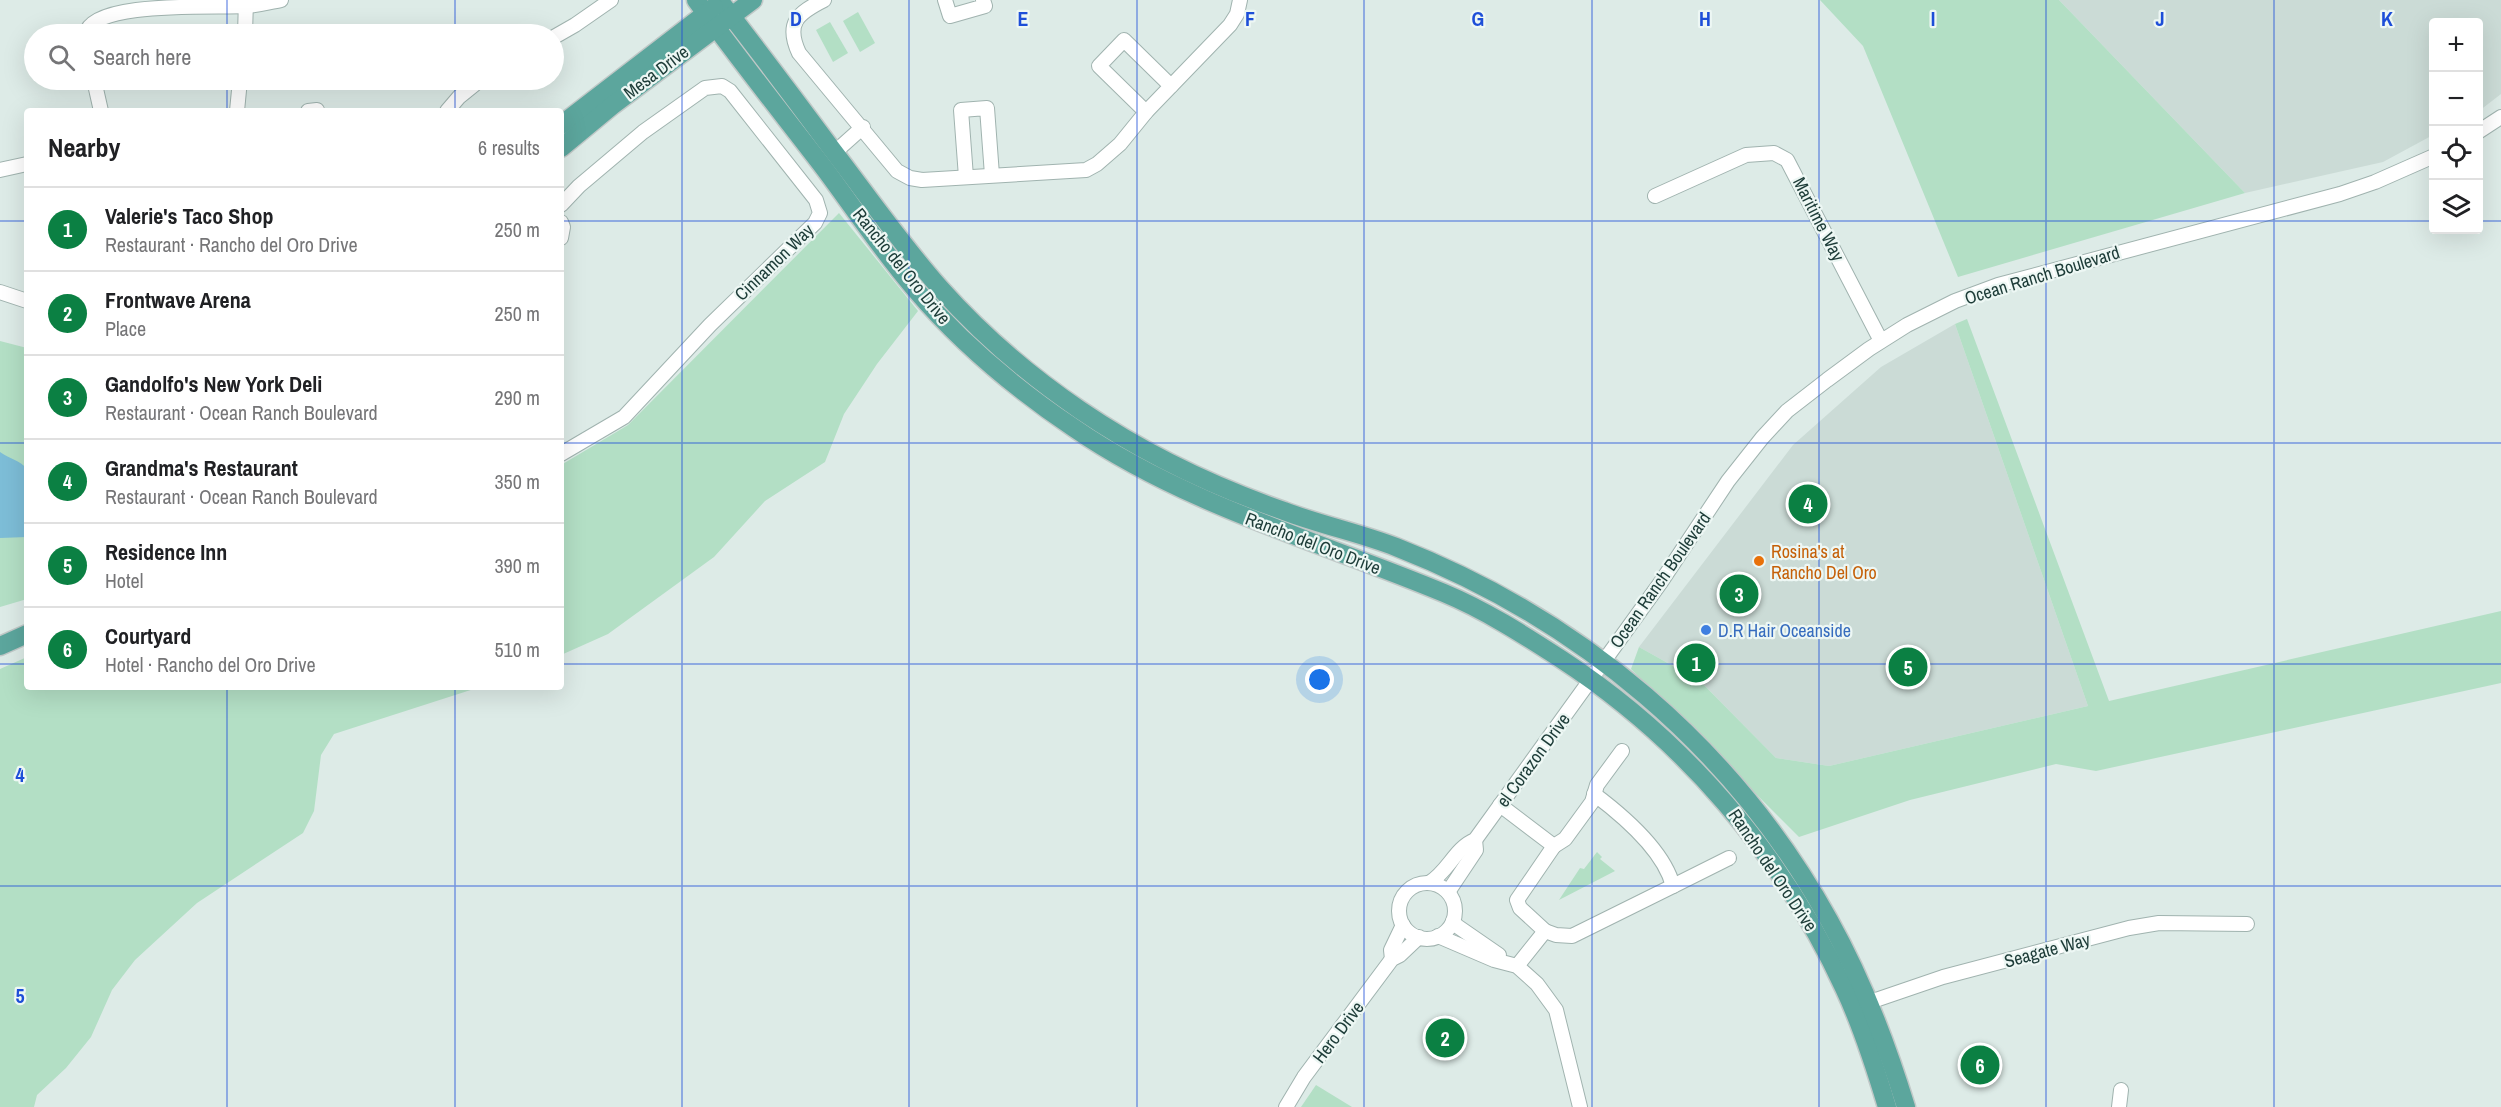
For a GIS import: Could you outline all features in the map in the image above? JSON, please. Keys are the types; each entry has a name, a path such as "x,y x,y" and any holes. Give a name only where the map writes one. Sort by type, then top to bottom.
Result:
{"main road":[{"name":"Mesa Drive","path":"564,123 705,13 723,4 753,0"},
{"name":"Rancho del Oro Drive","path":"723,4 934,280 967,316 1034,375 1112,431 1175,466 1242,496 1392,546 1461,575 1547,621 1604,661 1650,698 1682,728 1758,813 1794,862 1830,921 1861,1005 1887,1107"},
{"name":"Mesa Drive","path":"564,145 705,13"},
{"name":"Rancho del Oro Drive","path":"705,13 910,283 961,338 1026,394 1072,427 1144,471 1187,492 1466,603 1541,646 1590,680 1663,738 1695,768 1737,815 1797,901 1843,985 1861,1005 1890,1056 1906,1107"},
{"path":"794,130 820,150 835,152"},
{"path":"822,166 827,163 832,165 877,208"},
{"path":"0,646 24,635"}],"street":[{"path":"90,24 93,20 122,9 159,3 246,3 281,0"},
{"path":"564,31 612,0"},
{"path":"824,0 798,16 793,29 794,41 800,53 897,171 910,178 1086,170 1097,164 1120,144 1146,112 1230,25 1237,14 1240,0"},
{"path":"945,0 950,16 985,6 983,0"},
{"path":"245,24 246,3"},
{"path":"1146,112 1099,66 1124,40 1171,86"},
{"name":"Cinnamon Way","path":"564,202 579,186 643,132 705,88 723,86 730,91 816,200 820,213 815,223 710,325 624,417 564,452"},
{"path":"96,90 100,108"},
{"path":"237,108 239,90"},
{"path":"449,108 467,90"},
{"path":"966,177 961,110 987,108 992,175"},
{"path":"2483,129 2501,117"},
{"path":"835,152 863,127"},
{"name":"Maritime Way","path":"1655,196 1746,155 1773,153 1787,160 1881,341"},
{"name":"Ocean Ranch Boulevard","path":"1590,680 1661,582 1728,481 1762,438 1788,411 1881,341 1932,312 1998,285 2340,194 2375,182 2429,158"},
{"path":"0,170 24,165"},
{"path":"0,291 24,300"},
{"name":"el Corazon Drive","path":"1429,883 1436,879 1466,843 1475,840 1590,680"},
{"path":"1622,751 1597,785 1592,802 1565,839 1554,846 1517,900 1520,908 1545,931 1556,935 1572,936 1729,858"},
{"path":"1594,794 1618,812 1665,864 1672,886"},
{"path":"1500,805 1554,846"},
{"name":"el Corazon Drive","path":"1448,892 1476,850 1475,840"},
{"path":"1429,883 1448,892 1455,906 1453,921 1444,933 1438,936 1419,937 1407,930 1403,925 1400,910 1403,898 1413,887 1429,883"},
{"path":"1453,921 1456,926 1537,984 1556,1010 1580,1107"},
{"name":"Seagate Way","path":"1861,1005 1942,977 2159,922 2247,924"},
{"name":"Hero Drive","path":"1392,959 1391,950 1403,925"},
{"path":"1512,965 1545,931"},
{"path":"1438,936 1512,965"},
{"name":"Hero Drive","path":"1286,1107 1304,1077 1392,959 1400,955 1419,937"},
{"path":"2119,1107 2121,1090"}],"shaded area":[{"path":"2059,0 2501,0 2501,94 2483,108 2483,18 2429,18 2429,137 2383,162 2245,193"},
{"path":"1955,324 2088,706 1829,766 1776,758 1700,681 1639,647 1793,445 1881,367"}],"green space":[{"path":"1820,0 2059,0 2245,193 1958,277 1863,46"},
{"path":"858,12 875,43 860,52 843,21"},
{"path":"830,22 848,53 833,62 816,30"},
{"path":"839,213 918,311 877,364 844,414 825,462 765,501 714,557 608,634 564,654 564,463 628,425"},
{"path":"1967,319 2109,701 2501,611 2501,683 2096,771 2056,764 1910,800 1799,837 1631,669 1639,647 1700,681 1776,758 1829,766 2088,706 1955,324"},
{"path":"0,341 24,347 24,600 0,607"},
{"path":"24,658 24,690 471,690 334,734 321,755 314,811 303,833 197,903 135,960 112,990 91,1037 66,1068 37,1095 34,1107 0,1107 0,669"},
{"path":"1597,852 1602,857 1600,859 1615,871 1559,900 1580,868 1584,869"},
{"path":"1316,1085 1352,1107 1301,1107"}],"water":[{"path":"0,452 24,466 24,537 0,538"}],"place":[{"name":"Grandma's Restaurant","path":"1808,504"},
{"name":"Rosina's at Rancho Del Oro","path":"1759,561"},
{"name":"Gandolfo's New York Deli","path":"1739,594"},
{"name":"D.R Hair Oceanside","path":"1706,630"},
{"name":"Valerie's Taco Shop","path":"1696,663"},
{"name":"Residence Inn","path":"1908,667"},
{"name":"Frontwave Arena","path":"1445,1038"},
{"name":"Courtyard","path":"1980,1065"}]}
